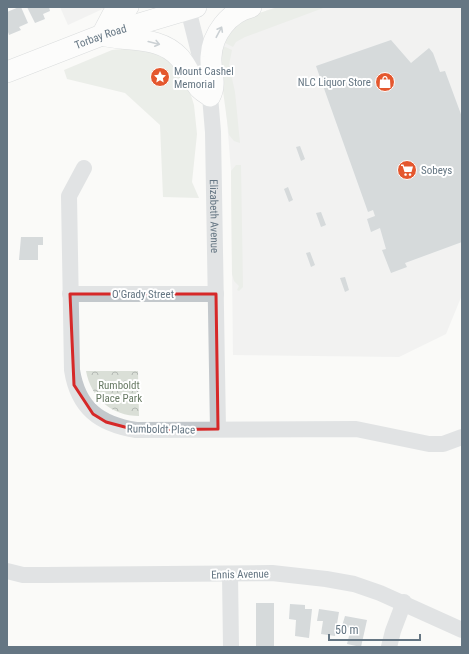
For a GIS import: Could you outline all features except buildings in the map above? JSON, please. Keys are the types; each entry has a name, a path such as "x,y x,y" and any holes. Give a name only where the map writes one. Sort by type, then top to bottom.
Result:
{"main road":[{"path":"128,7 113,14 102,35 119,40 137,39 165,46 179,57 198,87 210,96 214,86 211,56 217,36 225,22 234,13 251,7"},
{"name":"Torbay Road","path":"7,72 102,35 190,8"}],"street":[{"name":"Elizabeth Avenue","path":"190,8 210,96 214,155 218,429"},
{"name":"Rumboldt Place","path":"84,168 69,196 72,370 74,385 82,400 93,414 120,428 136,430 356,429 429,444 443,444 462,437"},
{"name":"O'Grady Street","path":"70,294 216,294"},
{"name":"Ennis Avenue","path":"7,571 23,575 272,573 326,579 354,584 404,602 462,630"},
{"path":"230,574 231,647"},
{"path":"389,647 393,631 404,602"}],"highlighted area":[{"path":"70,294 216,294 218,429 136,430 106,422 93,414 74,385"}],"shaded area":[{"path":"60,7 107,7 68,25"},
{"path":"279,7 462,7 462,295 446,334 399,357 233,355 231,171 221,45 267,10"}],"green space":[{"path":"279,7 326,7 245,37 236,42 233,47 223,42 233,28 247,18"},
{"path":"221,45 232,50 229,65 235,92 240,143 234,141 229,135 220,69"},
{"path":"131,48 155,51 173,63 186,79 194,105 197,134 192,182 199,198 163,197 160,125 125,93 67,79 64,70 112,50"},
{"path":"236,165 241,165 243,287 239,291 237,290 239,286 234,281 232,274 231,171"},
{"name":"Rumboldt Place Park","path":"86,371 138,371 139,416 120,413 104,404 93,389"}],"place":[{"name":"Mount Cashel Memorial","path":"160,77"},
{"name":"NLC Liquor Store","path":"385,82"},
{"name":"Sobeys","path":"407,170"}]}
